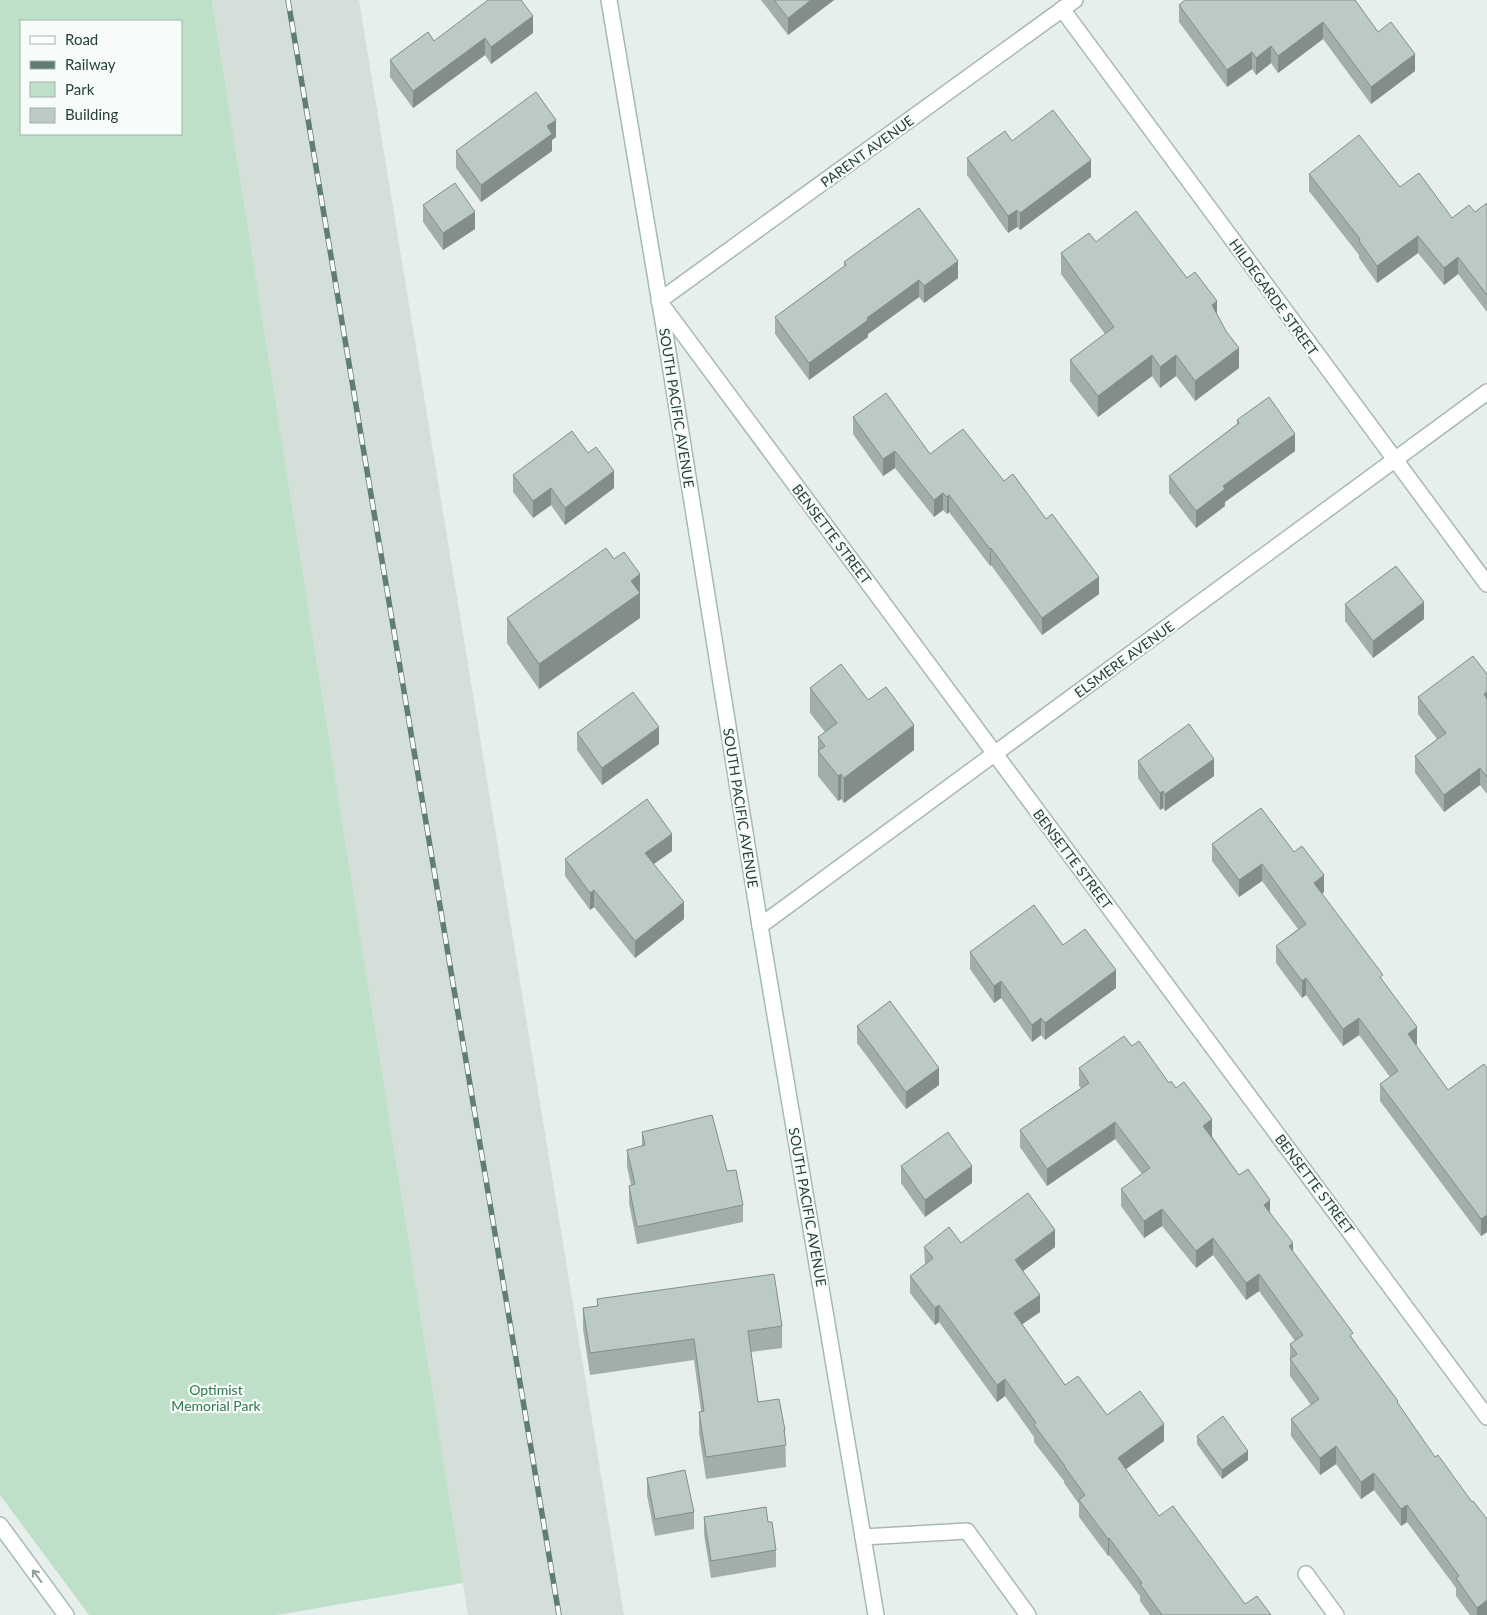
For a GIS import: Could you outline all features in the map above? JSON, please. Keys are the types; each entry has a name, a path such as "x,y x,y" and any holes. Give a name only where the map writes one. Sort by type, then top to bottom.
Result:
{"street":[{"name":"SOUTH PACIFIC AVENUE","path":"609,0 760,926 876,1615"},
{"name":"PARENT AVENUE","path":"659,302 1075,0"},
{"name":"HILDEGARDE STREET","path":"1062,10 1487,584"},
{"name":"BENSETTE STREET","path":"659,302 1487,1416"},
{"name":"ELSMERE AVENUE","path":"760,926 1487,392"},
{"path":"0,1525 66,1615"},
{"path":"863,1537 966,1531 1028,1615"},
{"path":"1306,1574 1336,1615"}],"shaded area":[{"path":"212,0 359,0 624,1615 468,1615"}],"green space":[{"name":"Optimist Memorial Park","path":"0,0 212,0 463,1583 277,1615 89,1615 0,1495"}],"building":[{"path":"488,0 521,0 533,16 491,47 485,38 413,91 390,60 428,32 434,41"},
{"path":"774,0 811,0 788,18"},
{"path":"1185,0 1355,0 1378,32 1391,22 1415,54 1371,87 1323,22 1278,56 1271,46 1256,58 1252,52 1227,70 1179,5"},
{"path":"536,92 556,120 547,126 552,134 481,185 456,151"},
{"path":"1053,110 1091,160 1020,213 1017,210 1008,216 967,158 1005,131 1012,141"},
{"path":"1359,135 1400,187 1419,173 1452,218 1469,205 1475,212 1487,203 1487,295 1458,257 1444,268 1418,236 1377,266 1359,241 1360,239 1309,174"},
{"path":"455,183 475,212 443,233 423,205"},
{"path":"919,208 958,261 924,286 919,280 809,363 775,317 846,265 844,262"},
{"path":"1136,211 1187,278 1195,272 1217,301 1212,305 1226,331 1239,348 1195,381 1176,355 1160,367 1152,355 1098,396 1070,360 1114,327 1061,253 1089,233 1096,242"},
{"path":"886,393 930,454 963,429 1004,481 1013,474 1046,519 1052,514 1099,577 1042,618 991,548 949,495 947,497 943,493 934,500 895,451 883,459 853,417"},
{"path":"1269,397 1295,434 1223,486 1225,489 1196,511 1169,476 1239,423 1237,420"},
{"path":"572,431 588,453 596,447 614,471 565,508 551,488 533,501 513,475"},
{"path":"606,548 614,559 624,552 640,574 631,581 640,593 539,664 507,618"},
{"path":"1396,566 1424,602 1373,641 1345,604"},
{"path":"1473,656 1487,674 1487,692 1484,694 1487,699 1487,777 1480,768 1444,795 1415,756 1446,733 1418,697"},
{"path":"841,664 868,700 886,687 914,725 844,778 841,774 838,776 818,751 825,746 818,737 837,723 810,688"},
{"path":"633,692 659,727 602,768 577,733"},
{"path":"1189,724 1214,759 1165,794 1163,791 1160,793 1138,761"},
{"path":"647,799 672,834 645,853 684,902 635,941 594,890 590,893 565,859"},
{"path":"1261,808 1294,852 1302,846 1324,875 1314,883 1383,975 1380,977 1417,1027 1408,1034 1448,1090 1484,1064 1487,1068 1487,1215 1481,1219 1380,1084 1398,1071 1359,1018 1343,1029 1306,978 1302,981 1276,946 1306,924 1262,864 1239,880 1212,844"},
{"path":"1034,905 1063,945 1085,929 1116,970 1045,1023 1041,1018 1032,1025 1001,981 994,986 970,952"},
{"path":"890,1001 939,1068 906,1092 857,1026"},
{"path":"1124,1036 1132,1046 1139,1041 1169,1083 1171,1081 1176,1088 1184,1082 1212,1119 1203,1126 1239,1175 1248,1169 1270,1200 1264,1205 1293,1243 1289,1246 1353,1333 1350,1336 1398,1401 1435,1457 1438,1455 1472,1502 1487,1519 1487,1600 1477,1608 1456,1578 1459,1576 1407,1505 1401,1509 1374,1473 1361,1482 1336,1446 1320,1458 1291,1419 1319,1399 1290,1359 1297,1354 1290,1344 1303,1335 1259,1274 1246,1283 1213,1238 1196,1251 1162,1209 1144,1221 1121,1189 1150,1168 1115,1122 1047,1169 1020,1130 1089,1083 1079,1068"},
{"path":"712,1115 727,1171 736,1170 743,1205 637,1227 629,1186 635,1184 627,1150 645,1145 642,1132"},
{"path":"948,1132 972,1166 925,1200 901,1166"},
{"path":"1028,1193 1055,1230 1015,1260 1040,1295 1014,1313 1065,1385 1078,1376 1107,1415 1140,1391 1164,1424 1118,1458 1159,1516 1173,1506 1245,1604 1257,1596 1271,1615 1162,1615 1140,1584 1142,1583 1079,1500 1085,1495 1034,1425 1036,1423 1005,1379 997,1385 939,1305 935,1308 910,1276 933,1258 924,1247 949,1227 961,1243"},
{"path":"774,1274 782,1326 748,1331 758,1402 779,1399 786,1445 706,1457 699,1412 704,1411 694,1339 590,1353 583,1308 598,1306 597,1299"},
{"path":"1223,1416 1248,1451 1222,1470 1197,1436"},
{"path":"685,1470 694,1512 655,1519 647,1478"},
{"path":"766,1507 768,1522 772,1522 776,1550 711,1561 704,1517"}],"railway":[{"path":"288,0 559,1615"}]}
